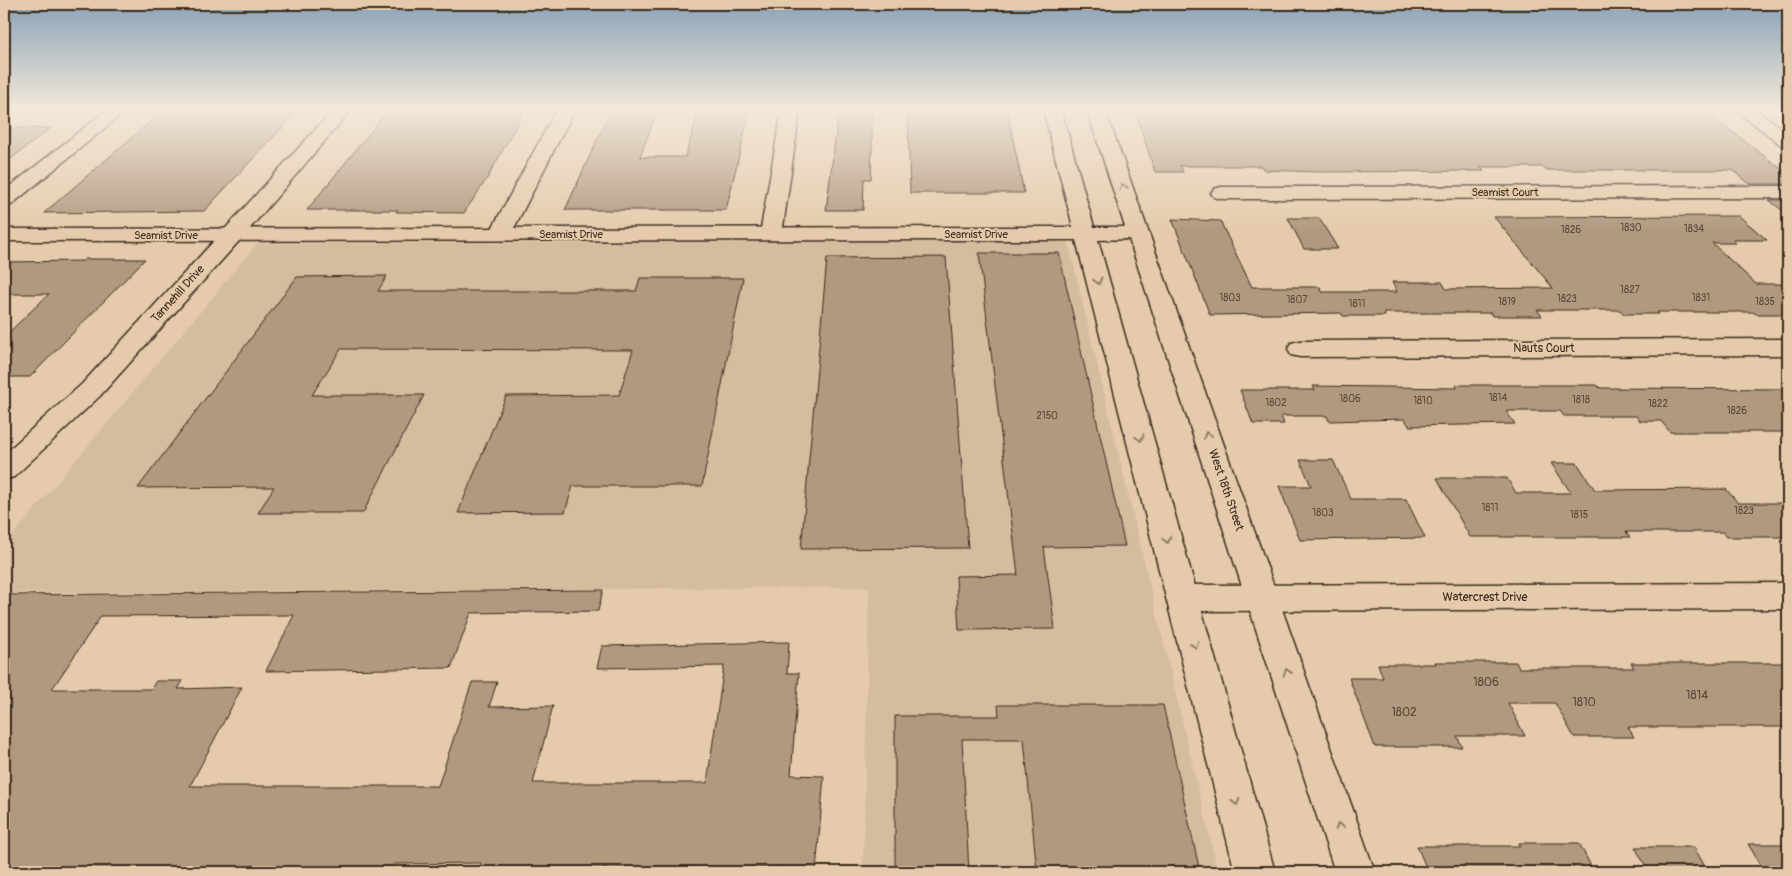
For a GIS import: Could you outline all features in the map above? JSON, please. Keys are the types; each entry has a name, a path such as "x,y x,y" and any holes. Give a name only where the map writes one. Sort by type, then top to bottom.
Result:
{"street":[{"path":"4,202 68,150"},
{"name":"Tannehill Drive","path":"4,470 90,390 307,150"},
{"path":"500,234 544,150"},
{"path":"771,234 784,150"},
{"path":"1063,150 1255,872"},
{"name":"West 18th Street","path":"1110,150 1355,872"},
{"name":"Seamist Court","path":"1221,193 1788,192"},
{"name":"Seamist Drive","path":"4,235 1138,234"},
{"name":"Nauts Court","path":"1300,349 1788,347"},
{"name":"Watercrest Drive","path":"1182,598 1788,596"}],"shaded area":[{"path":"1068,241 1218,872 863,872 869,587 4,593 4,546 257,244"}],"building":[{"path":"4,150 22,150 4,164"},
{"path":"117,150 262,150 204,211 44,213"},
{"path":"356,150 503,150 488,177 464,213 396,212 398,210 307,210"},
{"path":"593,150 643,150 640,157 685,157 687,150 740,150 726,210 565,210"},
{"path":"834,150 872,150 871,179 864,179 863,210 826,210"},
{"path":"909,150 1015,150 1024,193 910,193"},
{"path":"1148,150 1756,150 1788,174 1788,184 1750,184 1732,170 1547,170 1543,167 1480,167 1484,171 1318,172 1264,170 1261,166 1180,166 1183,172 1155,172"},
{"path":"1769,200 1788,200 1788,215"},
{"path":"1739,216 1767,240 1733,240 1736,243 1712,243 1756,284 1788,284 1788,314 1657,312 1659,314 1624,314 1620,310 1537,310 1542,316 1492,316 1491,313 1384,313 1385,316 1343,316 1341,313 1210,315 1172,219 1220,221 1252,287 1320,287 1322,292 1397,292 1392,282 1442,282 1446,289 1553,288 1494,217"},
{"path":"1288,218 1319,218 1338,249 1304,249"},
{"path":"979,253 1059,253 1125,546 1044,547 1055,629 959,630 956,576 1018,575"},
{"path":"946,257 968,548 801,549 827,258"},
{"path":"85,259 145,259 30,377 4,377 4,337 49,294 4,294 4,262 83,261"},
{"path":"387,276 378,291 636,291 640,278 743,278 702,486 573,486 565,512 458,513 506,396 619,395 633,350 341,349 312,395 424,395 363,513 258,513 274,487 138,488 297,277"},
{"path":"1456,385 1597,385 1600,388 1788,389 1788,432 1670,432 1661,421 1640,421 1636,416 1564,416 1560,411 1506,411 1515,424 1409,426 1405,419 1329,421 1327,416 1281,416 1284,424 1253,424 1240,390 1315,390 1313,386 1457,388"},
{"path":"1300,460 1333,460 1351,499 1406,499 1425,538 1300,540 1279,486 1311,486"},
{"path":"1551,463 1577,463 1595,490 1726,489 1738,503 1788,503 1788,537 1727,537 1723,532 1626,532 1630,537 1470,537 1437,478 1507,478 1516,493 1571,493"},
{"path":"603,590 598,611 471,613 451,668 266,671 294,615 101,616 52,689 151,689 156,681 183,681 178,689 242,687 190,786 438,786 472,682 497,682 489,707 553,706 533,783 707,783 724,666 597,668 602,646 789,642 787,673 799,673 791,775 824,776 816,872 788,872 788,868 511,869 510,872 478,872 481,863 394,864 391,872 4,872 4,595"},
{"path":"1435,662 1516,662 1519,668 1634,668 1631,663 1788,663 1788,727 1628,727 1634,737 1574,737 1555,703 1508,703 1525,736 1457,736 1462,747 1375,747 1349,678 1383,678 1378,664 1436,664"},
{"path":"998,705 1163,705 1200,872 1037,872 1024,739 962,739 969,872 895,872 895,716 999,716"},
{"path":"1519,843 1579,843 1594,872 1428,872 1417,846 1520,846"},
{"path":"1748,844 1788,844 1788,872 1765,872"},
{"path":"1635,847 1694,847 1708,872 1649,872"}]}
